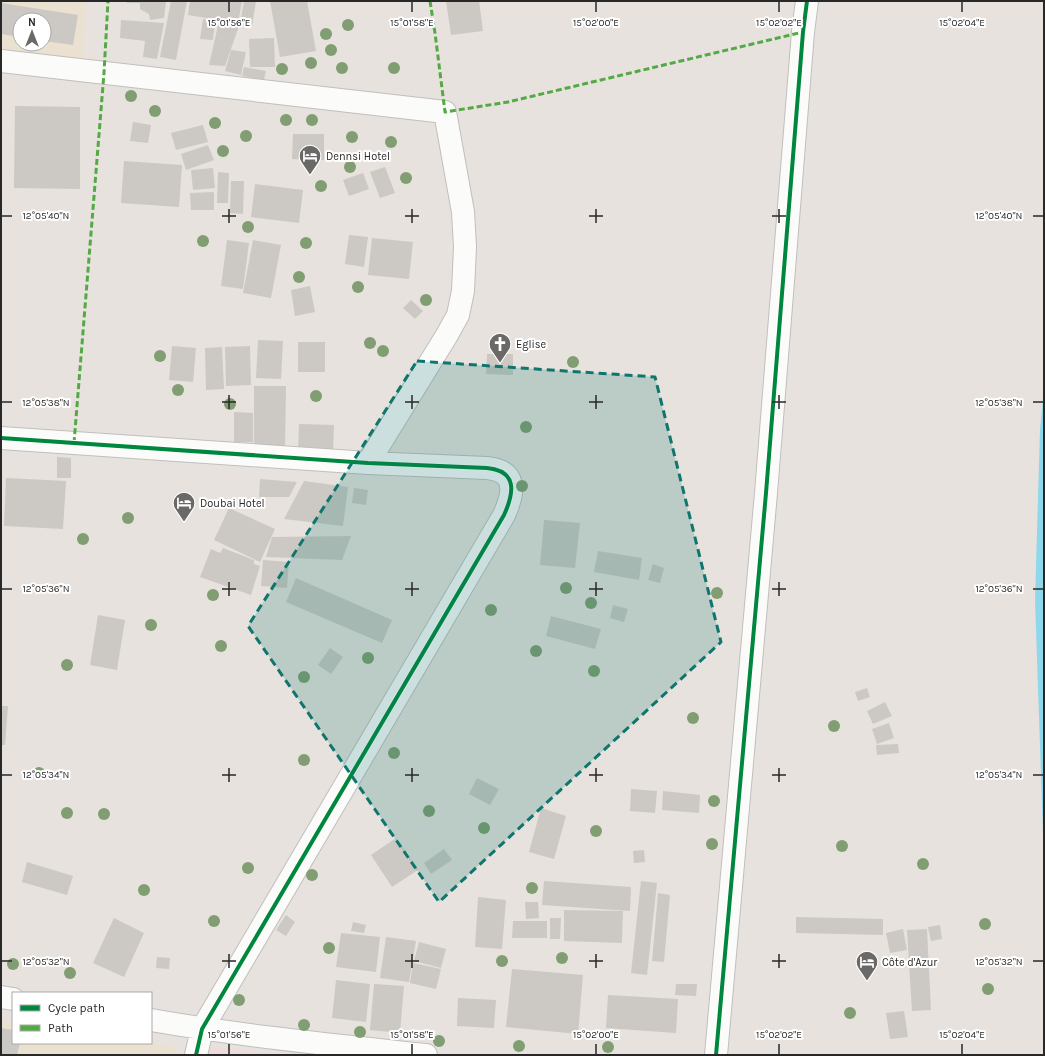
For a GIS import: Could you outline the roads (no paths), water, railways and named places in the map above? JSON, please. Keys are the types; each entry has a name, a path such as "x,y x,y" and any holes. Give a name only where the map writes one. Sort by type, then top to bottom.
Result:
{"street":[{"path":"716,1055 766,485 803,32 807,1"},
{"path":"1,61 445,112 463,212 466,247 464,291 458,315 447,335 368,463"},
{"path":"1,438 368,463 498,469 507,475 510,482 512,492 504,515 202,1029 196,1055"},
{"path":"1,998 12,999"},
{"path":"152,1020 202,1029 426,1055"}],"water":[{"path":"1044,388 1044,863 1035,600 1040,430"}],"place":[{"name":"Dennsi Hotel","path":"310,176"},
{"name":"Eglise","path":"500,364"},
{"name":"Doubai Hotel","path":"184,522"},
{"name":"Côte d'Azur","path":"867,982"}]}
